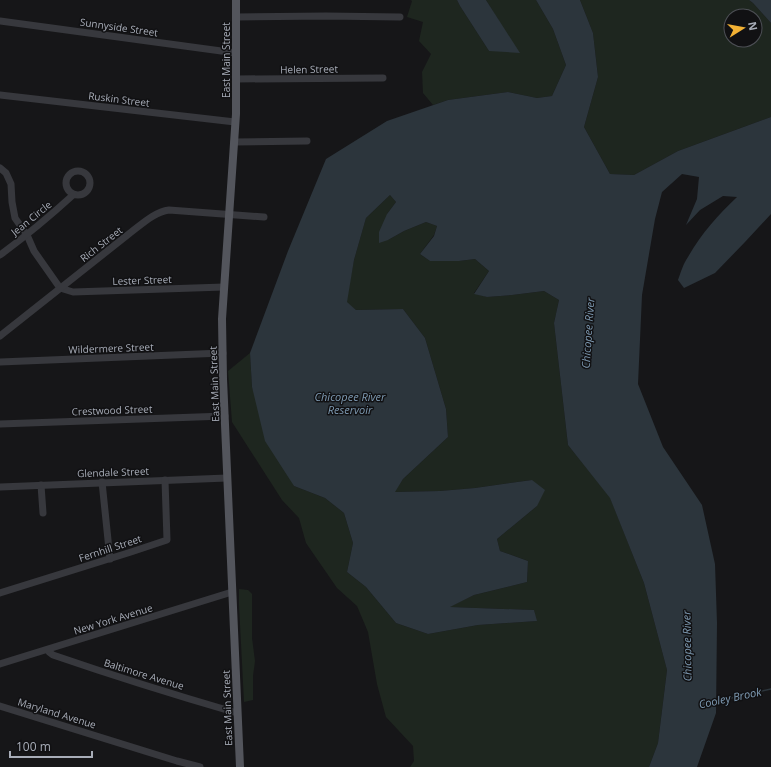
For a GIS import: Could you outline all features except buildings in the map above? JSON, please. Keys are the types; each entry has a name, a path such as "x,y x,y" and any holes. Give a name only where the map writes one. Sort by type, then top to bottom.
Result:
{"main road":[{"name":"East Main Street","path":"236,0 235,122 222,320 227,478 240,767"}],"street":[{"path":"236,17 400,17"},
{"name":"Sunnyside Street","path":"0,22 236,53"},
{"name":"Helen Street","path":"236,79 383,78"},
{"name":"Ruskin Street","path":"0,95 235,122"},
{"path":"234,142 307,141"},
{"path":"0,168 6,173 11,184 12,205 15,218 27,235 34,251 60,288"},
{"name":"Jean Circle","path":"0,255 52,215 74,195"},
{"name":"Rich Street","path":"0,336 151,217 160,212 169,210 264,217"},
{"name":"Lester Street","path":"60,288 73,292 93,292 139,289 224,287"},
{"name":"Wildermere Street","path":"0,362 223,353"},
{"name":"Crestwood Street","path":"0,424 225,416"},
{"name":"Glendale Street","path":"0,487 227,478"},
{"name":"Fernhill Street","path":"0,593 167,540 165,480"},
{"path":"102,482 110,559"},
{"path":"41,485 43,513"},
{"name":"New York Avenue","path":"0,664 232,592"},
{"name":"Baltimore Avenue","path":"49,650 53,655 81,665 237,713"},
{"name":"Maryland Avenue","path":"0,706 200,767"}],"shaded area":[{"path":"411,0 457,0 489,51 499,21 486,0 536,0 553,29 566,65 552,96 537,98 508,92 448,100 433,105 423,93 422,72 431,54 419,41 423,22 407,17 412,1"},
{"path":"580,0 749,0 758,8 723,8 723,48 763,48 763,14 771,23 771,117 678,151 634,175 610,174 584,127 598,77 593,33"},
{"path":"390,195 396,202 387,214 388,240 404,231 426,222 437,226 434,235 420,254 430,261 459,261 475,259 489,271 474,293 487,297 544,291 559,300 554,323 568,445 610,497 644,583 667,670 658,743 649,767 410,767 414,761 413,746 386,717 377,684 368,632 357,606 337,588 306,543 299,518 282,500 232,422 228,371 250,353 252,387 294,486 325,498 344,513 353,543 347,572 366,587 396,623 428,634 478,625 536,621 534,610 449,607 474,595 527,582 528,561 500,551 497,539 537,506 532,480 475,488 440,491 394,492 403,479 448,437 446,409 425,338 403,309 356,310 346,302 354,260 366,218"},
{"path":"239,589 248,590 252,594 252,638 255,661 253,676 253,700 244,702 239,605"}],"water":[{"path":"457,0 486,0 520,53 489,51"},
{"name":"Chicopee River Reservoir","path":"536,0 580,0 593,33 598,77 584,127 610,174 634,175 678,151 771,117 771,214 715,273 684,288 678,280 686,260 698,240 710,225 737,197 723,196 700,210 686,225 697,199 699,177 682,174 662,192 655,219 642,295 638,384 663,447 702,505 715,564 717,623 716,713 697,767 649,767 658,743 667,670 644,583 610,498 568,445 554,323 559,300 544,291 487,297 474,294 489,271 475,259 459,261 430,261 420,254 434,236 437,226 426,222 379,243 379,232 387,214 396,202 390,195 366,218 354,260 347,302 356,310 403,309 425,338 446,409 448,437 403,479 395,492 440,491 475,488 532,480 545,490 537,506 497,539 500,551 528,561 527,582 474,595 450,607 534,610 537,621 478,625 428,634 396,623 366,587 347,572 353,543 344,513 325,498 294,486 265,441 252,387 250,353 288,251 326,159 387,121 448,100 508,92 537,98 552,96 566,65 553,29"},
{"path":"749,0 771,0 771,23 763,14 763,8 758,8"}],"waterway":[{"name":"Cooley Brook","path":"714,702 771,689"}],"water label":[{"name":"Chicopee River","path":"588,333"},
{"name":"Chicopee River","path":"687,646"}]}
